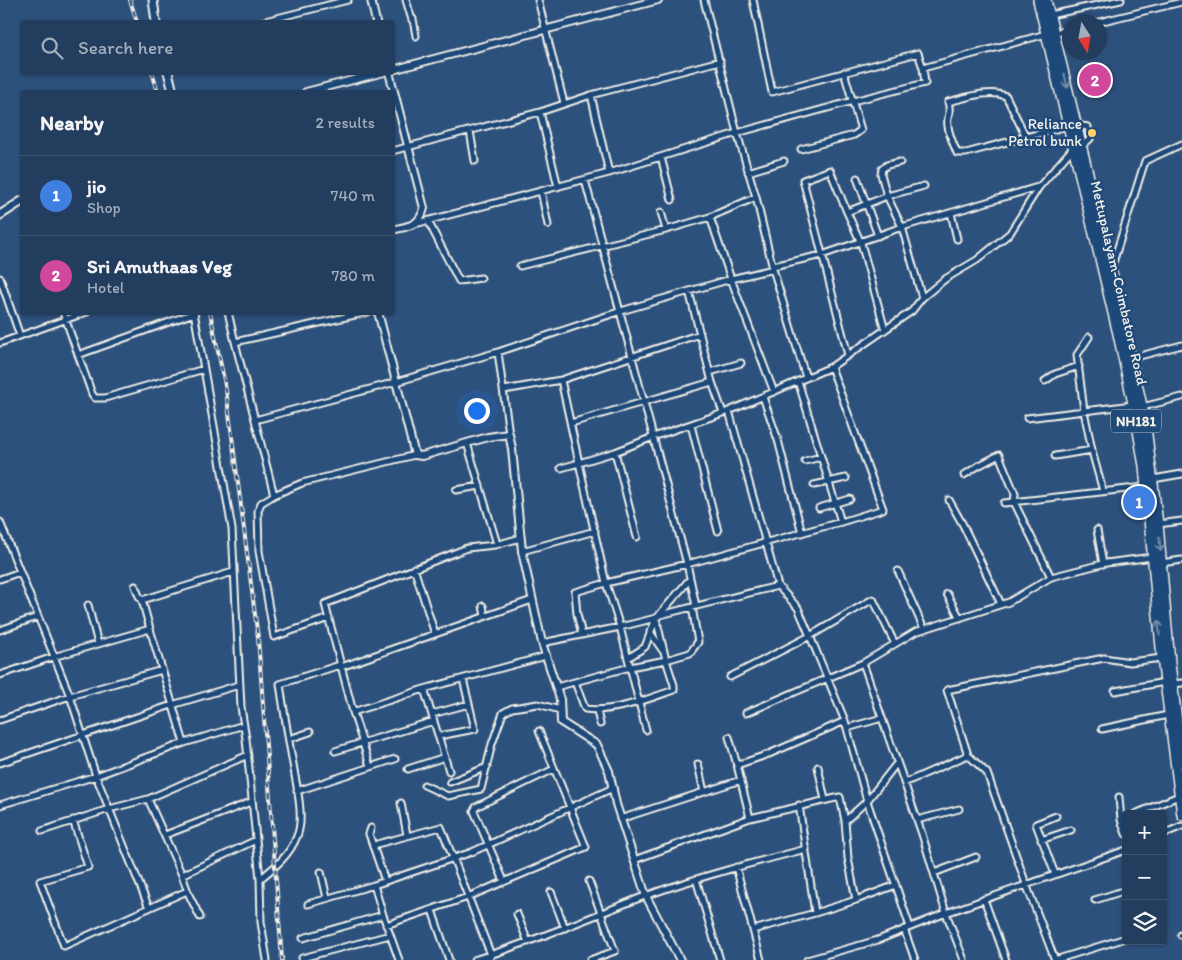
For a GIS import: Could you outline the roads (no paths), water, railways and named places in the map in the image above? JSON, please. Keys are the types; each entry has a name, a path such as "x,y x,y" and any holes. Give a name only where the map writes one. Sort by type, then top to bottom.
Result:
{"highway":[{"name":"Mettupalayam-Coimbatore Road","path":"1038,0 1051,34 1138,406 1149,482 1153,557 1162,658 1173,683 1168,715 1182,815"},
{"name":"NH181","path":"1046,0 1050,15 1051,34"},
{"name":"NH181","path":"1104,257 1111,268 1132,358 1138,406"},
{"name":"NH181","path":"1149,482 1158,524 1182,763"}],"main road":[{"path":"153,0 156,20"},
{"path":"169,75 173,90"},
{"path":"0,215 20,202"}],"street":[{"path":"269,20 348,0"},
{"path":"371,0 376,20"},
{"path":"406,0 413,19 416,36"},
{"path":"538,0 564,103"},
{"path":"395,69 545,30 642,2 658,0"},
{"path":"704,0 773,268 806,378"},
{"path":"395,229 585,180 737,134 925,83 924,68 918,53 772,92 753,0"},
{"path":"1050,15 1121,0"},
{"path":"1107,20 1182,2"},
{"path":"924,68 1062,32"},
{"path":"395,150 540,112 591,95 720,61"},
{"path":"801,149 854,135 861,130 844,72"},
{"path":"314,90 372,75"},
{"path":"389,75 393,90"},
{"path":"561,468 615,452 691,425 798,382 831,367 912,311 922,298 945,279 977,260 1010,233 1039,187 1077,147 1090,139 1088,127 1071,125 1026,137 966,153 957,153 949,135 947,121 950,109 948,102 998,93 1006,96 1026,137"},
{"path":"591,95 609,173"},
{"path":"395,98 424,208 422,216 414,224"},
{"path":"540,112 558,187"},
{"path":"470,131 475,161"},
{"path":"1111,268 1145,161 1182,144"},
{"path":"661,157 672,200"},
{"path":"748,172 784,161"},
{"path":"900,162 887,165 882,169 881,174 887,196 902,228 922,298"},
{"path":"848,355 803,180 830,170 846,212 861,243 885,330"},
{"path":"857,178 878,236"},
{"path":"556,687 690,653 698,642 687,564 585,180"},
{"path":"846,212 887,196 924,186"},
{"path":"255,420 498,352 621,311 822,255 902,228 1039,187"},
{"path":"541,191 548,225"},
{"path":"520,266 666,230 710,217 756,197"},
{"path":"661,212 666,230"},
{"path":"951,213 957,240"},
{"path":"710,217 731,279 774,392"},
{"path":"428,221 459,281 481,278"},
{"path":"0,278 2,292 20,336"},
{"path":"689,291 712,382 726,412 778,586 798,608 845,720 867,801 896,885 915,960"},
{"path":"64,315 92,394 96,398 105,398 204,369"},
{"path":"0,343 79,315"},
{"path":"78,355 188,315"},
{"path":"194,315 232,529 239,685 260,879 261,922 267,960"},
{"path":"229,315 274,495"},
{"path":"235,342 355,315"},
{"path":"379,315 414,455"},
{"path":"504,390 561,380 700,334"},
{"path":"1089,337 1077,354 1084,411 1103,491"},
{"path":"1132,358 1182,346"},
{"path":"498,352 512,449 522,551 542,643 560,699 561,722 597,745 609,771 620,819 646,896 680,960"},
{"path":"710,372 740,363"},
{"path":"1045,381 1055,374 1079,366"},
{"path":"582,635 577,614 575,592 766,543 884,509 831,367"},
{"path":"561,380 606,583 620,627 646,730"},
{"path":"571,423 712,382"},
{"path":"798,382 841,522"},
{"path":"763,396 778,440 802,533"},
{"path":"1028,418 1138,406 1182,397"},
{"path":"691,425 718,532"},
{"path":"329,618 274,636 259,551 258,511 261,503 302,483 414,455 422,456 488,437 509,434"},
{"path":"467,443 498,544"},
{"path":"1000,448 999,455 1015,494 1014,502 1051,577"},
{"path":"1055,456 1092,450"},
{"path":"615,452 637,536"},
{"path":"964,475 999,455"},
{"path":"805,461 821,457"},
{"path":"1004,502 1103,491 1182,474"},
{"path":"814,485 846,478"},
{"path":"456,490 480,486"},
{"path":"819,508 850,499"},
{"path":"948,500 963,525 1001,604"},
{"path":"1158,524 1182,521"},
{"path":"0,522 70,696 108,809 149,908"},
{"path":"1097,530 1103,564"},
{"path":"522,551 595,532"},
{"path":"370,766 353,712 325,604 467,548 498,544 521,538"},
{"path":"746,713 864,663 915,632 1009,602 1051,577 1103,564 1153,557"},
{"path":"1161,563 1182,560"},
{"path":"414,568 435,634"},
{"path":"898,571 924,629"},
{"path":"0,578 20,572"},
{"path":"142,600 233,572"},
{"path":"628,658 645,647 658,616 690,580"},
{"path":"135,586 142,600 184,743"},
{"path":"542,643 620,627 778,586"},
{"path":"947,594 960,618"},
{"path":"730,677 810,636 873,599 895,644"},
{"path":"260,879 282,861 294,844 300,824 297,791 280,684 341,666 532,600"},
{"path":"88,605 98,644"},
{"path":"483,606 485,616"},
{"path":"575,682 585,709 597,711 640,702 674,690 658,616"},
{"path":"0,630 37,617"},
{"path":"0,674 150,629"},
{"path":"650,632 665,654"},
{"path":"353,712 424,689 546,656"},
{"path":"1122,939 1055,960 987,773 968,755 947,690 1104,658 1130,662 1162,658"},
{"path":"864,663 946,913 964,960"},
{"path":"0,720 70,696 162,670"},
{"path":"439,736 475,729 463,679"},
{"path":"1115,692 1173,683"},
{"path":"0,763 172,705 239,685"},
{"path":"424,689 449,771"},
{"path":"432,714 469,704"},
{"path":"424,785 448,796 481,789 501,716 506,710 538,704 560,710"},
{"path":"597,711 600,724"},
{"path":"1102,729 1168,715"},
{"path":"847,728 882,718"},
{"path":"737,765 769,754 845,720"},
{"path":"335,751 434,721"},
{"path":"0,806 96,776 184,743 244,725"},
{"path":"386,925 468,897 586,847 539,731"},
{"path":"289,739 310,732"},
{"path":"729,737 750,818"},
{"path":"904,783 968,755"},
{"path":"42,831 108,809 148,799 248,756"},
{"path":"408,768 445,757"},
{"path":"297,791 395,759"},
{"path":"844,821 867,801 897,763"},
{"path":"698,764 704,792"},
{"path":"450,782 486,767"},
{"path":"818,767 825,800"},
{"path":"504,881 474,810 476,807 554,769"},
{"path":"620,819 741,780"},
{"path":"308,904 453,859 489,845 613,788"},
{"path":"1146,810 1179,796"},
{"path":"634,860 750,818 840,797 856,900"},
{"path":"1119,797 1122,814"},
{"path":"148,799 200,917"},
{"path":"165,835 251,802"},
{"path":"402,803 407,835"},
{"path":"799,806 815,913"},
{"path":"917,820 959,809"},
{"path":"1056,816 1036,824 1056,874"},
{"path":"73,820 88,867 40,881 64,946 187,891"},
{"path":"373,847 441,826 490,957"},
{"path":"1167,832 1182,826"},
{"path":"371,828 368,834 386,881"},
{"path":"1042,840 1071,830"},
{"path":"182,875 256,840"},
{"path":"474,960 490,957 696,878 806,849"},
{"path":"807,960 878,940 984,899 1122,851"},
{"path":"934,873 976,856"},
{"path":"736,867 761,960"},
{"path":"321,872 327,898"},
{"path":"696,878 720,960"},
{"path":"589,881 615,951 593,959"},
{"path":"374,884 399,960"},
{"path":"753,930 815,913 896,885"},
{"path":"1095,900 1122,891"},
{"path":"550,892 566,928"},
{"path":"984,899 1006,960"},
{"path":"432,910 450,960"},
{"path":"517,914 528,942"},
{"path":"303,938 383,915"},
{"path":"302,958 390,935"}],"railway":[{"path":"130,0 136,20"},
{"path":"153,75 157,90"},
{"path":"211,315 226,390 258,638 282,960"}],"place":[{"name":"Sri Amuthaas Veg","path":"1095,80"},
{"name":"Reliance Petrol bunk","path":"1092,133"},
{"name":"jio","path":"1139,502"}]}
